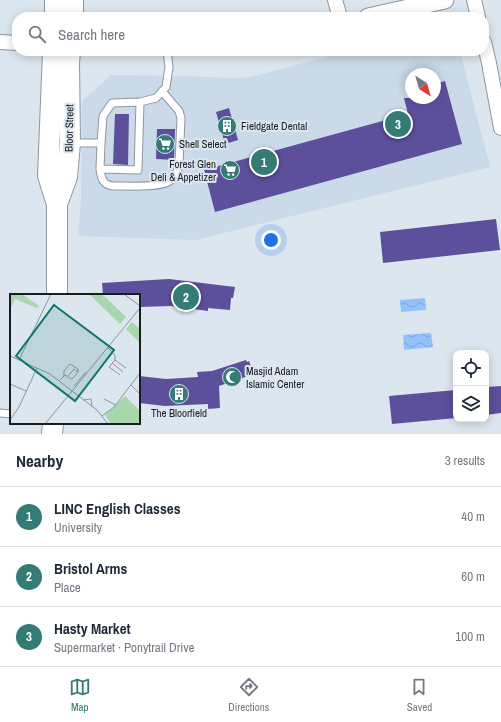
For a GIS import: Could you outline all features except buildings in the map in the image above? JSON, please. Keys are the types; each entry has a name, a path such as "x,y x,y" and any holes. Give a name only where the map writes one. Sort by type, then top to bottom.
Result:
{"main road":[{"path":"55,0 55,12"},
{"path":"72,12 73,0"},
{"name":"Bloor Street","path":"53,56 48,176 57,204 57,294"},
{"name":"Bloor Street","path":"57,204 67,177 70,143 70,56"},
{"path":"52,434 53,424"}],"street":[{"path":"335,0 339,12"},
{"path":"391,12 445,0"},
{"path":"474,0 477,12"},
{"path":"0,42 12,43"},
{"path":"487,56 501,128"}],"lane":[{"path":"162,91 179,111 178,170 169,182 160,184 109,186 100,176 103,116 112,103 140,102 156,98 166,86 169,66 168,56"},
{"path":"100,169 138,170 140,102"},
{"path":"70,143 101,143"},
{"path":"0,413 10,414"}],"shaded area":[{"path":"329,56 461,56 490,167 196,240 78,236 81,199 82,101 111,75 235,78 251,77"}],"water":[{"path":"425,298 426,310 401,312 400,300"},
{"path":"431,333 433,347 404,350 403,335"}],"place":[{"name":"Hasty Market","path":"398,124"},
{"name":"Fieldgate Dental","path":"227,126"},
{"name":"Shell Select","path":"165,144"},
{"name":"LINC English Classes","path":"264,162"},
{"name":"Forest Glen Deli & Appetizer","path":"230,170"},
{"name":"Bristol Arms","path":"186,297"},
{"name":"Masjid Adam Islamic Center","path":"232,377"},
{"name":"The Bloorfield","path":"179,394"}]}
